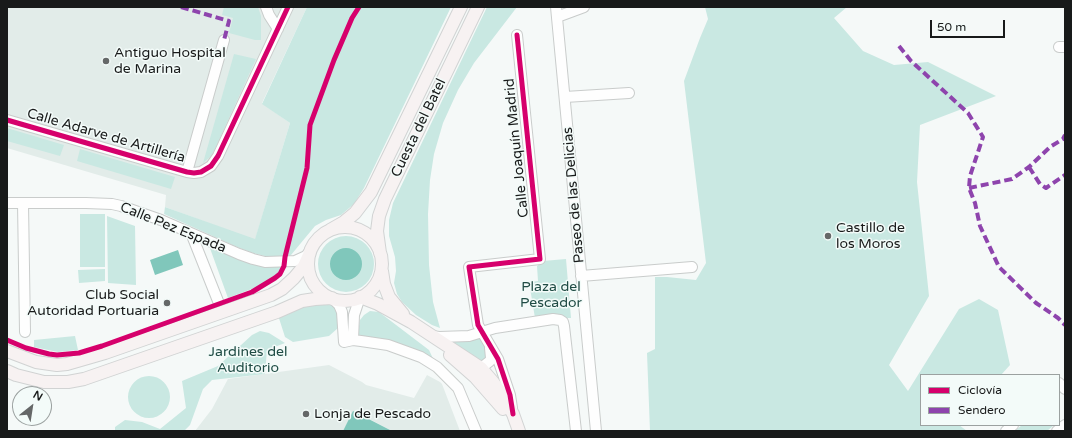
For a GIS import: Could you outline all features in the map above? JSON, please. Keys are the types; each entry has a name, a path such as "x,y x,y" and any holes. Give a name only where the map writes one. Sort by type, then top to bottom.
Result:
{"main road":[{"name":"Cuesta del Batel","path":"330,230 344,222 355,213 371,192 461,7"},
{"name":"Cuesta del Batel","path":"380,253 377,231 379,216 385,199 478,7"},
{"path":"7,351 36,362 56,365 67,364 105,353 271,295 282,289 304,266 309,253 318,238 330,230 342,227 354,228 360,230 375,242 380,253 384,284 389,297 411,322 475,377 489,391 501,405 518,431"},
{"path":"309,253 309,271 312,281 322,293 332,298 344,301 360,298 373,288 379,278 381,269"},
{"path":"7,371 16,375 44,382 56,383 74,381 110,371 277,312 302,301 315,298 332,298"},
{"path":"360,298 378,304 411,322"},
{"path":"422,331 481,368 496,385 513,414 518,431"}],"street":[{"path":"266,7 278,29"},
{"name":"Calle Adarve de Artillería","path":"7,120 187,172 198,173 205,171 213,164 218,156 288,7"},
{"path":"556,12 584,7"},
{"name":"Paseo de las Delicias","path":"556,12 596,431"},
{"name":"Calle Joaquín Madrid","path":"483,332 478,325 469,267 540,259 517,35"},
{"path":"187,172 224,40"},
{"path":"564,97 628,93"},
{"path":"23,203 25,332"},
{"name":"Calle Pez Espada","path":"7,204 112,204 132,209 239,254 265,262 295,261 309,253"},
{"path":"191,233 218,301"},
{"path":"581,276 692,267"},
{"path":"332,298 339,305 342,312 348,341"},
{"path":"348,341 354,315 360,298"},
{"path":"422,331 429,335 439,337 469,336 495,328 557,319 563,322 576,431"},
{"path":"483,332 498,359 510,395 513,414"},
{"path":"348,341 379,342 421,357 437,367 458,388 476,431"},
{"path":"448,354 475,370 481,368 490,361 489,344"},
{"path":"1057,431 1065,425"}],"shaded area":[{"path":"7,7 307,7 262,103 290,123 255,240 165,207 166,195 7,148"},
{"path":"346,248 357,253 362,264 357,275 346,280 335,275 330,264 335,253"},
{"path":"178,250 183,265 155,275 150,260"},
{"path":"329,365 366,385 414,398 427,375 442,384 460,431 392,431 354,411 343,431 195,431 212,409 228,379"},
{"path":"353,411 392,431 343,431"}],"green space":[{"path":"224,7 258,7 261,16 261,40 255,40 229,33 233,18 222,15"},
{"path":"307,7 451,7 364,188 354,204 341,215 326,220 315,226 291,255 285,257 265,256 237,247 164,214 165,207 255,239 290,123 262,104"},
{"path":"487,7 517,7 474,63 458,90 443,123 434,154 430,180 428,214 429,265 433,302 440,328 416,315 402,302 397,294 394,283 396,271 395,257 389,236 389,220 393,203"},
{"path":"705,7 847,7 834,18 863,51 894,65 928,62 996,96 920,125 917,182 929,296 889,365 908,391 959,309 979,299 998,310 1010,365 1002,374 920,374 920,426 960,426 967,431 650,431 647,353 655,349 655,277 696,280 706,263 684,81 708,19"},
{"path":"234,54 256,59 214,151 203,163"},
{"path":"7,128 64,145 60,156 7,141"},
{"path":"80,149 175,177 171,189 77,161"},
{"path":"80,214 105,214 105,267 80,267"},
{"path":"107,216 135,226 136,285 108,283"},
{"path":"346,236 357,238 366,244 372,253 374,264 372,275 366,284 357,290 346,292 335,290 326,284 320,275 318,264 320,253 326,244 335,238"},
{"path":"207,240 239,254 284,262 283,269 275,278 262,287 257,287 228,298"},
{"name":"Plaza del Pescador","path":"566,259 571,318 535,318 529,282 538,281 537,266 543,261"},
{"path":"105,269 105,281 79,283 78,270"},
{"path":"332,298 343,327 338,328 329,336 293,342 285,337 277,312"},
{"path":"370,311 379,312 429,350 437,367 430,362 353,340 353,327 359,326 360,320"},
{"name":"Jardines del Auditorio","path":"260,331 269,333 285,343 267,350 265,374 212,380 203,389 190,425 184,431 115,431 115,427 125,420 142,422 160,429 186,408 182,381 218,366 252,335"},
{"path":"483,332 489,344 486,364 429,335"},
{"path":"75,336 78,350 58,352 34,347 34,340"},
{"path":"149,376 164,382 170,397 164,412 149,418 134,412 128,397 134,382"},
{"path":"1021,426 1053,426 1047,431 1015,431"}],"marked path":[{"path":"181,7 229,21 224,40"},
{"path":"899,46 911,61 968,113 983,137 970,176 969,188 975,203 980,226 999,267 1036,303 1058,318 1065,325"},
{"path":"969,188 1012,179 1029,167 1050,147 1063,139 1065,135"},
{"path":"1029,167 1040,184 1046,188 1065,175"}],"cycle path":[{"path":"7,120 187,172 201,172 211,166 218,156 288,7"},
{"path":"7,340 26,348 49,354 57,355 79,353 252,292 280,274 284,266 307,168 310,125 334,60 352,18 359,7"},
{"path":"513,414 510,395 498,359 478,325 469,267 540,259 517,35"}],"place":[{"name":"Antiguo Hospital de Marina","path":"106,61"},
{"name":"Castillo de los Moros","path":"828,236"},
{"name":"Club Social Autoridad Portuaria","path":"167,303"},
{"name":"Lonja de Pescado","path":"306,414"}]}
